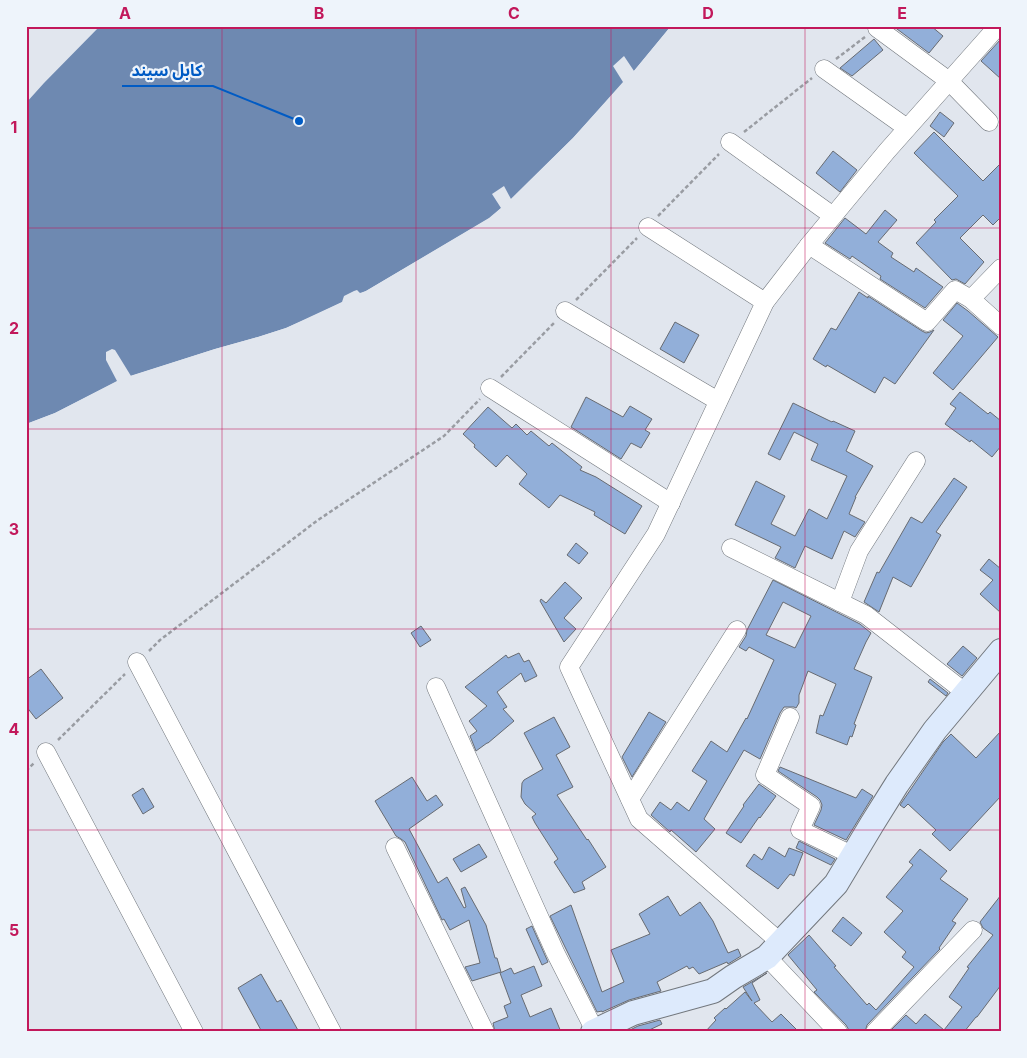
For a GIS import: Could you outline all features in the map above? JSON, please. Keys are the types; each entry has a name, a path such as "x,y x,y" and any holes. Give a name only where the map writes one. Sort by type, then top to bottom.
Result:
{"street":[{"path":"838,1032 774,950 640,819 569,667 656,534 765,302 809,245 907,128 998,26"},
{"path":"877,28 949,81 989,122"},
{"path":"824,69 907,128"},
{"path":"730,142 833,216"},
{"path":"648,227 765,302"},
{"path":"809,245 927,322 955,290 971,300 1001,326"},
{"path":"971,300 1001,268"},
{"path":"565,312 718,401"},
{"path":"490,388 671,503"},
{"path":"840,602 859,551 916,461"},
{"path":"731,548 866,615 966,693"},
{"path":"630,799 737,630"},
{"path":"436,687 555,952 594,1031 633,1013 713,991 774,950 836,884 897,784 935,730 1001,652"},
{"path":"137,662 332,1032"},
{"path":"790,717 764,774 811,806 800,830 854,856"},
{"path":"46,752 194,1032"},
{"path":"395,848 485,1032"},
{"path":"876,1032 974,930"}],"path":[{"path":"26,771 160,640 318,520 444,436 730,142 877,28"}],"water":[{"path":"100,26 671,26 633,72 573,138 490,218 366,291 309,318 286,328 130,376 55,413 26,424 26,103"}],"pier":[{"path":"671,26 673,28 635,73 575,139 513,201 491,220 367,293 310,320 259,340 216,351 131,378 56,416 26,426 26,417 29,423 55,413 117,381 106,360 106,352 112,349 115,350 131,376 286,328 342,302 344,296 354,291 357,290 360,293 366,291 489,218 501,208 492,194 504,186 511,199 573,138 623,82 613,66 624,56 634,71"}],"building":[{"path":"893,26 931,26 943,36 929,53"},
{"path":"874,39 883,50 852,76 840,68"},
{"path":"1001,39 1001,79 981,61"},
{"path":"940,112 954,123 944,137 930,126"},
{"path":"934,132 983,181 1001,163 1001,217 993,225 983,215 960,238 984,262 965,284 956,279 952,280 916,243 936,222 934,220 958,196 914,153"},
{"path":"833,151 857,170 840,192 816,173"},
{"path":"885,210 897,220 878,242 893,253 891,257 914,272 916,268 943,287 925,308 880,279 881,276 852,256 850,259 825,243 845,218 866,234"},
{"path":"859,292 922,331 926,333 934,330 895,384 884,377 875,393 813,359 831,328 836,330"},
{"path":"957,303 998,337 953,390 933,373 963,336 943,320"},
{"path":"675,322 699,335 684,363 660,349"},
{"path":"960,392 988,414 990,412 1001,421 1001,446 992,457 971,440 970,442 945,424 956,408 950,404"},
{"path":"586,397 623,417 630,406 652,419 645,430 650,433 641,448 631,443 621,459 571,427"},
{"path":"793,403 855,431 846,451 873,466 855,497 849,514 865,522 855,537 844,531 832,559 805,546 795,568 775,558 781,547 735,525 756,481 785,496 771,524 795,536 809,509 827,519 847,476 811,460 818,444 794,432 780,460 768,454"},
{"path":"488,407 512,428 516,424 527,435 531,431 549,446 552,443 582,467 580,470 596,477 642,506 625,534 594,515 595,512 560,495 549,508 519,484 527,474 507,455 496,467 474,447 475,445 463,434"},
{"path":"954,478 967,487 936,532 941,535 911,587 893,577 879,612 864,602 877,572 879,573 911,517 922,523"},
{"path":"576,543 588,553 579,564 567,555"},
{"path":"989,559 1001,569 1001,613 980,594 993,580 980,570"},
{"path":"773,580 860,624 871,633 854,669 872,677 854,724 856,725 852,737 850,736 847,745 816,733 820,715 823,716 836,684 808,671 799,695 799,703 796,708 784,707 760,759 744,750 704,819 715,829 696,852 651,815 660,802 671,810 677,802 689,811 707,781 692,771 711,741 727,752 747,719 774,660 749,647 746,651 739,647 746,636 747,630","holes":["783,602 811,616 795,648 766,635"]},
{"path":"565,582 582,598 564,618 576,629 564,642 540,601 541,599 546,603"},
{"path":"421,626 431,640 420,647 411,633"},
{"path":"963,646 977,658 962,676 947,664"},
{"path":"519,653 524,662 529,660 537,676 525,682 521,673 497,692 507,707 503,709 514,721 476,751 470,736 477,731 469,721 487,706 465,687 506,655 508,658"},
{"path":"41,669 63,698 36,719 26,706 26,680"},
{"path":"930,679 948,693 946,696 928,682"},
{"path":"649,712 666,722 632,777 622,757"},
{"path":"554,717 570,747 556,755 573,787 557,795 606,867 582,882 585,889 574,893 554,862 558,859 532,817 536,814 525,804 521,797 524,780 543,769 524,733"},
{"path":"1001,731 1001,796 950,851 932,834 936,830 908,804 904,808 900,805 943,742 951,734 976,758"},
{"path":"780,767 856,798 862,789 873,796 846,840 814,825 821,810 820,800 778,771"},
{"path":"412,777 427,801 436,795 443,805 409,829 438,883 447,877 464,908 466,907 461,889 465,887 486,925 501,972 472,981 465,967 480,963 469,920 450,930 444,919 442,920 405,842 396,836 375,801"},
{"path":"759,784 776,796 741,843 726,833 743,805"},
{"path":"143,788 154,807 143,814 132,795"},
{"path":"799,841 835,859 831,865 796,848"},
{"path":"479,844 487,857 461,872 453,859"},
{"path":"769,847 785,857 789,848 803,853 794,876 790,874 778,889 746,866 754,854 762,860"},
{"path":"920,849 947,871 940,879 968,899 952,921 956,923 940,949 867,1025 865,1032 850,1032 846,1025 814,992 817,990 788,955 809,935 867,1005 869,1003 876,1010 914,967 902,957 906,952 884,932 903,911 886,897 913,865 909,862"},
{"path":"1001,895 1001,985 977,1017 964,1032 895,1032 892,1029 906,1015 916,1024 925,1014 944,1030 962,1007 949,997 969,968 967,967 993,935 983,928 980,922"},
{"path":"668,896 680,916 700,902 713,921 728,953 738,949 741,956 728,964 727,962 699,974 693,967 689,969 687,966 657,982 661,991 629,1000 602,1012 597,1012 550,916 571,905 602,992 624,982 611,950 650,934 639,914"},
{"path":"843,917 862,933 851,946 832,931"},
{"path":"532,926 548,962 542,965 526,929"},
{"path":"534,966 542,986 521,995 530,1017 551,1008 561,1032 495,1032 493,1023 508,1017 504,1006 511,1003 500,973 511,968 514,974"},
{"path":"767,973 752,983 760,1000 754,1003 772,1022 781,1014 799,1032 705,1032 716,1020 714,1018 745,992 752,1001 743,987"},
{"path":"261,974 277,1002 281,1000 299,1032 262,1032 238,988"},
{"path":"660,1020 662,1024 645,1032 626,1032 638,1026"}],"place":[{"name":"کابل سيند","path":"299,121"}]}
